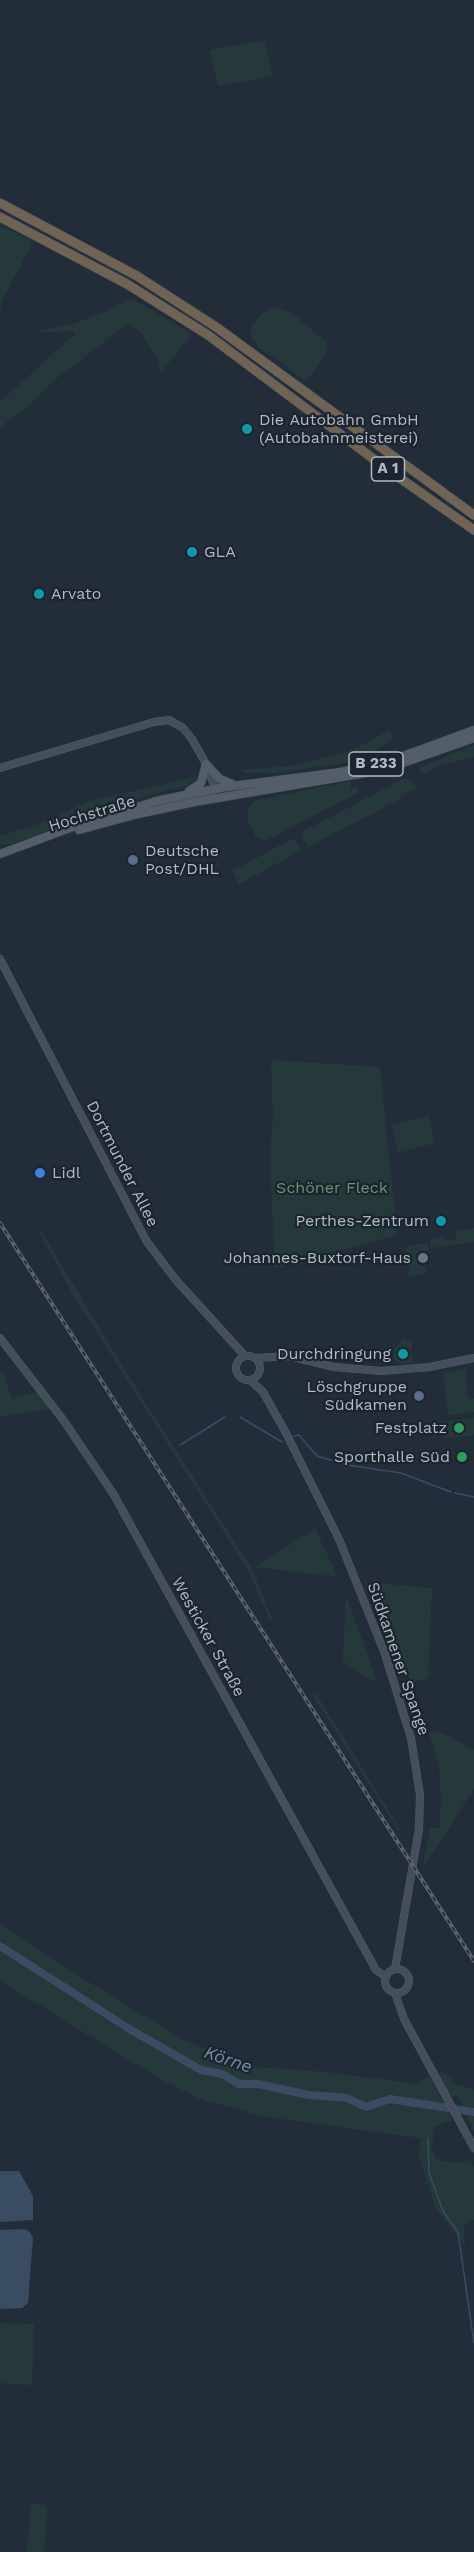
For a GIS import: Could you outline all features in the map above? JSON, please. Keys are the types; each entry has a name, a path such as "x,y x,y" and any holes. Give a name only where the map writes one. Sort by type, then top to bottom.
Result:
{"highway":[{"name":"A 1","path":"0,203 157,288 294,382 474,515"},
{"name":"A 1","path":"0,217 127,284 222,345 387,469 474,530"}],"main road":[{"name":"B 233","path":"179,795 236,785 303,778 383,762 474,730"},
{"name":"B 233","path":"216,798 383,770 474,738"},
{"path":"206,764 220,779 236,785"},
{"path":"179,795 201,783 206,764"},
{"path":"215,788 216,798"},
{"name":"Hochstraße","path":"0,854 87,823 179,795"},
{"name":"Hochstraße","path":"0,860 117,819 216,798"}],"street":[{"path":"0,768 161,720 169,720 188,733 206,764 215,788"},
{"name":"Dortmunder Allee","path":"0,959 147,1242 242,1358"},
{"name":"Westicker Straße","path":"0,1338 64,1421 114,1495 376,1970 393,1971"},
{"path":"260,1366 275,1356"},
{"path":"263,1392 250,1380 238,1374 236,1368 242,1358 289,1356 352,1370 381,1371 430,1367 474,1358"},
{"path":"256,1358 260,1366 258,1375 263,1392"},
{"path":"250,1380 258,1375"},
{"name":"Südkamener Spange","path":"263,1392 311,1480 353,1569 385,1654 411,1738 418,1774 419,1829 398,1954 393,1971"},
{"path":"393,1971 407,1973 410,1980 408,1988 398,1993 386,1986 393,1971"},
{"path":"398,1993 400,2010 474,2148"}],"green space":[{"path":"265,40 272,76 218,86 210,50"},
{"path":"0,226 33,242 2,301 0,312"},
{"path":"131,298 192,334 161,372 156,356 141,333 129,323 53,381 20,414 16,414 0,428 0,402 75,334 72,331 39,332 39,330 73,324 108,311"},
{"path":"275,307 292,313 326,342 327,351 324,358 306,381 259,347 251,337 251,327 262,314"},
{"path":"391,730 392,739 379,748 345,763 276,773 244,773 241,770 290,766 348,752"},
{"path":"474,745 474,757 443,765 422,774 418,768"},
{"path":"199,776 188,785 143,797 12,844 0,845 0,836 48,821 86,802"},
{"path":"403,779 410,780 417,787 400,799 308,847 302,832"},
{"path":"351,781 351,789 357,787 359,792 265,841 256,837 247,818 248,808 256,800"},
{"path":"294,838 302,850 239,884 232,871"},
{"name":"Schöner Fleck","path":"271,1060 380,1067 397,1235 275,1268 270,1159 273,1117"},
{"path":"429,1116 434,1143 398,1153 392,1125"},
{"path":"474,1228 474,1242 431,1248 432,1239 444,1237 445,1241 456,1240 456,1231"},
{"path":"41,1231 141,1396 252,1569 272,1619 270,1620 248,1570 73,1295 39,1232"},
{"path":"427,1243 429,1250 422,1253 418,1251 416,1254 418,1264 425,1266 426,1274 409,1276 406,1246"},
{"path":"403,1338 412,1341 411,1355 414,1361 420,1362 402,1364 394,1361 394,1350"},
{"path":"469,1368 465,1375 469,1399 474,1399 474,1412 448,1415 443,1373"},
{"path":"3,1373 12,1399 37,1392 49,1409 0,1417 0,1374"},
{"name":"Festplatz","path":"474,1418 474,1435 445,1438 444,1428 437,1428 436,1422"},
{"path":"315,1529 338,1577 255,1567"},
{"path":"374,1583 432,1588 428,1678 411,1683"},
{"path":"346,1596 377,1681 372,1681 343,1661"},
{"path":"312,1694 317,1695 400,1829 398,1830"},
{"path":"441,1732 474,1750 474,1789 423,1867 430,1828 439,1828 441,1803 439,1764 429,1733"},
{"path":"0,1924 66,1968 185,2041 257,2067 327,2072 416,2084 429,2076 453,2121 434,2127 432,2148 437,2161 461,2163 470,2159 474,2167 474,2220 464,2225 465,2246 435,2206 419,2157 421,2138 267,2117 203,2100 164,2081 0,1981"},
{"path":"443,2071 457,2085 474,2089 474,2132 458,2096 450,2097 437,2074"},
{"path":"0,2323 34,2324 32,2385 0,2383"},
{"path":"40,2503 47,2507 44,2552 27,2552 31,2505"}],"water":[{"path":"0,2171 19,2171 33,2196 33,2220 0,2222"},
{"path":"0,2230 28,2230 33,2237 28,2303 22,2308 0,2309"}],"waterway":[{"path":"180,1445 225,1417"},
{"path":"240,1417 282,1442"},
{"path":"294,1436 299,1435 317,1456 347,1465 401,1473 451,1492"},
{"path":"455,1493 474,1497"},
{"name":"Körne","path":"0,1946 131,2030 201,2070 222,2074 239,2084 258,2084 309,2095 347,2098 366,2107 390,2099 474,2112"},
{"path":"428,2139 429,2173 443,2211 458,2232 474,2343"}],"railway":[{"path":"0,1223 474,1961"}],"place":[{"name":"Die Autobahn GmbH (Autobahnmeisterei)","path":"247,429"},
{"name":"GLA","path":"192,552"},
{"name":"Arvato","path":"39,594"},
{"name":"Deutsche Post/DHL","path":"133,860"},
{"name":"Lidl","path":"40,1173"},
{"name":"Perthes-Zentrum","path":"441,1221"},
{"name":"Johannes-Buxtorf-Haus","path":"423,1258"},
{"name":"Durchdringung","path":"403,1354"},
{"name":"Löschgruppe Südkamen","path":"419,1396"},
{"name":"Festplatz","path":"459,1428"},
{"name":"Sporthalle Süd","path":"462,1457"}]}
